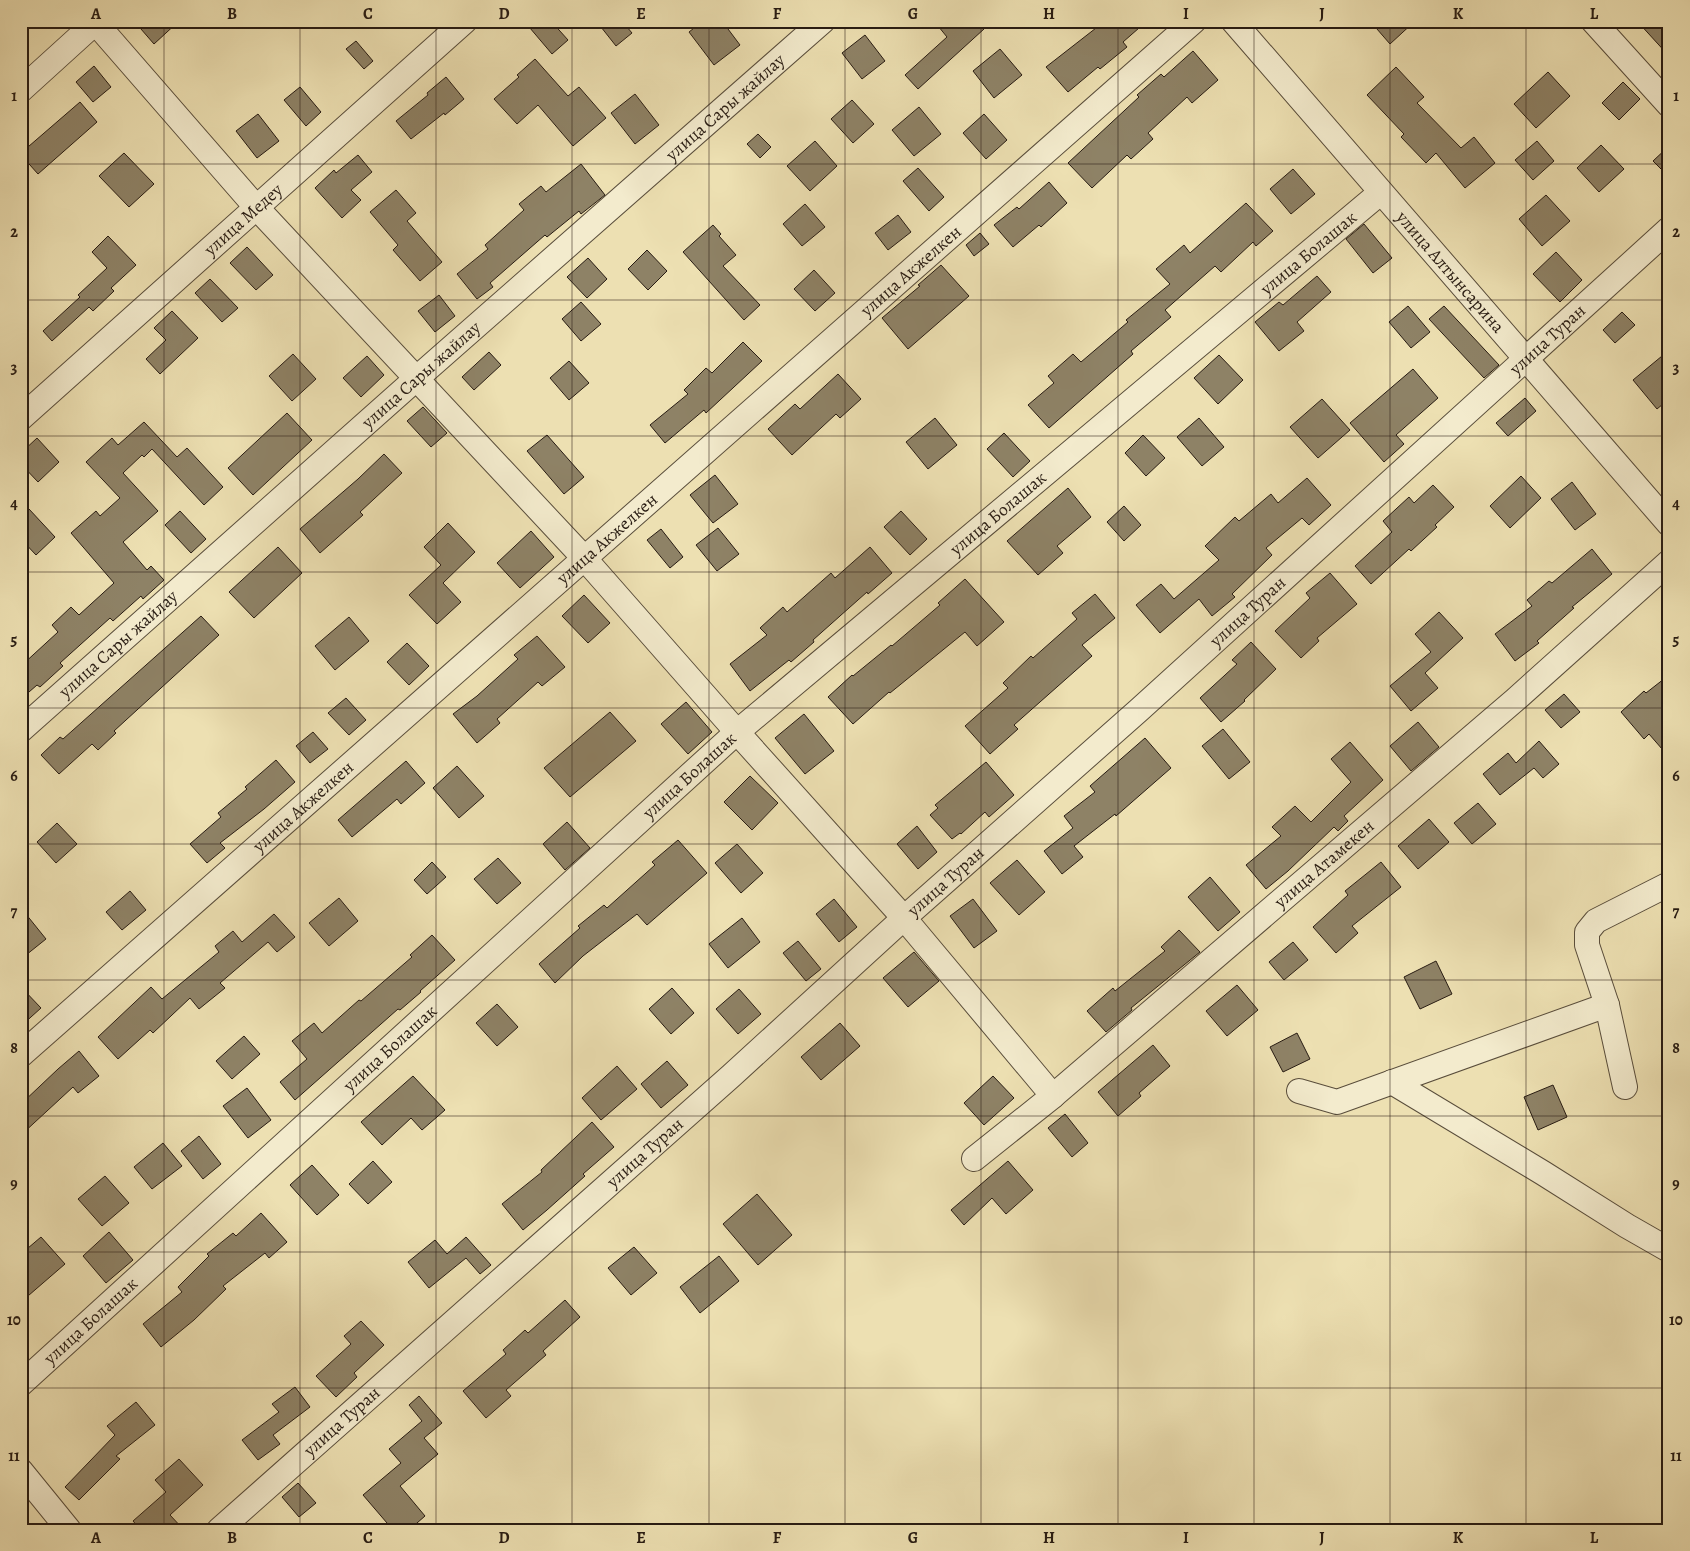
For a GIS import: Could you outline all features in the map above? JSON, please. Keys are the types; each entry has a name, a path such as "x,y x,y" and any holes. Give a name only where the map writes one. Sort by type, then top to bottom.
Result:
{"street":[{"name":"улица Медеу","path":"21,418 465,21"},
{"name":"улица Сары жайлау","path":"21,730 416,378 823,21"},
{"name":"улица Акжелкен","path":"21,1055 1194,21"},
{"name":"улица Алтынсарина","path":"1233,21 1380,193 1669,524"},
{"path":"1594,21 1669,104"},
{"path":"21,90 95,22 256,207 585,559 904,918 1053,1096"},
{"name":"улица Болашак","path":"21,1384 737,732 1380,193"},
{"name":"улица Туран","path":"219,1530 731,1076 1669,230"},
{"name":"улица Атамекен","path":"974,1159 1053,1096 1515,700 1669,562"},
{"path":"1625,1087 1607,1005 1588,945 1587,932 1596,921 1669,884"},
{"path":"1299,1091 1336,1102 1607,1005"},
{"path":"1392,1082 1669,1250"},
{"path":"21,1471 69,1530"}],"building":[{"path":"134,21 179,21 154,44"},
{"path":"524,21 551,21 568,40 552,54"},
{"path":"608,21 622,21 632,33 616,46 601,27"},
{"path":"703,21 722,21 740,45 714,65 689,32"},
{"path":"934,21 977,21 984,29 918,89 905,75 947,37"},
{"path":"1105,21 1147,21 1123,42 1127,47 1100,69 1098,67 1068,92 1046,67"},
{"path":"1370,21 1415,21 1390,44"},
{"path":"1637,21 1669,21 1669,56"},
{"path":"865,35 885,61 862,79 842,53"},
{"path":"356,41 373,61 364,69 346,49"},
{"path":"1000,49 1022,75 994,98 973,71"},
{"path":"1193,51 1218,80 1192,103 1187,97 1148,133 1153,139 1131,159 1127,155 1092,188 1068,163 1139,97 1137,95 1161,74 1164,77"},
{"path":"535,59 568,96 579,87 606,118 573,146 538,105 517,124 494,99 519,77 517,75"},
{"path":"94,66 111,87 93,102 76,82"},
{"path":"1396,67 1424,97 1417,103 1461,148 1474,137 1495,163 1465,188 1436,153 1426,163 1401,137 1404,134 1367,95"},
{"path":"1548,72 1570,96 1536,128 1514,104"},
{"path":"446,77 464,99 411,139 396,121 428,95 427,93"},
{"path":"1623,82 1640,99 1619,120 1602,103"},
{"path":"300,87 321,112 306,126 284,100"},
{"path":"635,94 659,125 635,144 611,113"},
{"path":"852,100 874,124 853,143 831,119"},
{"path":"80,102 97,122 38,174 21,153"},
{"path":"919,107 941,134 914,156 892,130"},
{"path":"258,114 279,141 257,158 236,131"},
{"path":"984,114 1007,140 986,159 963,133"},
{"path":"758,134 771,147 760,158 747,144"},
{"path":"815,141 837,166 810,191 787,166"},
{"path":"1537,141 1554,161 1533,180 1515,160"},
{"path":"1601,145 1624,169 1599,192 1577,168"},
{"path":"1669,146 1669,177 1653,161"},
{"path":"124,153 154,184 129,207 99,176"},
{"path":"358,155 372,172 351,190 361,200 342,218 315,188 334,170 336,173"},
{"path":"581,164 605,195 581,214 579,211 547,237 545,235 490,283 493,287 477,299 457,274 488,249 485,245 524,210 519,204 541,186 546,192"},
{"path":"918,168 944,197 929,211 903,181"},
{"path":"1293,169 1315,194 1291,214 1270,189"},
{"path":"1049,182 1067,203 1041,227 1039,225 1013,247 994,225 1017,207 1019,209"},
{"path":"396,190 416,213 407,221 442,262 420,281 393,250 398,245 370,212"},
{"path":"1546,195 1570,221 1542,246 1519,219"},
{"path":"1246,203 1273,231 1256,246 1253,242 1221,272 1215,266 1165,310 1171,317 1131,351 1133,354 1049,428 1028,405 1054,383 1048,376 1073,354 1081,362 1128,322 1126,320 1170,284 1156,269 1184,245 1190,253"},
{"path":"805,204 825,227 802,246 783,224"},
{"path":"898,215 911,232 888,250 875,233"},
{"path":"1364,224 1392,258 1373,273 1346,239"},
{"path":"713,225 721,234 719,236 736,255 723,266 760,305 744,320 683,252"},
{"path":"980,233 989,244 974,256 966,245"},
{"path":"108,236 136,265 111,288 114,291 93,311 89,307 52,341 43,331 80,297 78,295 107,268 92,252"},
{"path":"247,247 273,275 256,290 230,263"},
{"path":"647,250 667,271 648,290 628,269"},
{"path":"1556,252 1582,280 1560,302 1533,274"},
{"path":"588,258 607,279 587,298 567,277"},
{"path":"941,265 969,296 908,349 882,318 920,286 918,285"},
{"path":"814,270 835,293 815,311 794,289"},
{"path":"1317,276 1331,292 1297,322 1304,331 1279,351 1255,322 1279,302 1283,305"},
{"path":"210,279 238,308 222,322 195,293"},
{"path":"439,295 455,316 435,332 418,311"},
{"path":"581,302 601,324 581,341 562,319"},
{"path":"1408,306 1430,332 1411,348 1389,322"},
{"path":"1444,306 1499,365 1484,378 1429,319"},
{"path":"172,311 198,338 160,374 146,359 166,340 154,328"},
{"path":"1622,312 1635,325 1615,343 1603,330"},
{"path":"743,342 762,361 706,413 704,410 665,443 650,425 688,394 684,390 706,368 712,373"},
{"path":"489,352 501,365 474,390 462,377"},
{"path":"293,354 316,379 292,401 269,376"},
{"path":"1219,355 1243,380 1218,404 1194,378"},
{"path":"367,356 384,375 361,397 343,378"},
{"path":"1662,356 1669,365 1669,399 1657,409 1633,380"},
{"path":"569,361 589,383 569,400 550,378"},
{"path":"1413,369 1438,398 1396,435 1404,444 1384,462 1350,423"},
{"path":"838,374 861,399 840,418 836,414 792,455 768,429 795,404 800,409"},
{"path":"1525,398 1536,411 1508,436 1496,423"},
{"path":"1322,399 1350,430 1318,458 1290,427"},
{"path":"423,407 447,433 431,447 407,421"},
{"path":"287,413 312,440 253,495 228,468"},
{"path":"935,418 957,445 928,469 906,442"},
{"path":"1199,418 1224,447 1202,466 1177,437"},
{"path":"144,422 177,457 187,448 223,487 204,505 152,449 144,457 142,455 123,473 158,511 123,542 147,570 151,566 164,580 143,599 141,596 113,621 110,618 60,663 63,666 40,687 37,685 21,699 21,666 58,632 52,625 71,607 79,615 114,583 71,533 96,511 100,516 120,498 86,462 112,438 118,445"},
{"path":"1004,433 1030,461 1013,477 987,449"},
{"path":"547,435 584,477 564,494 527,451"},
{"path":"1143,435 1165,458 1146,476 1125,453"},
{"path":"37,438 59,462 38,482 21,464 21,453"},
{"path":"384,454 402,473 360,512 363,515 320,553 300,529"},
{"path":"715,475 738,504 713,523 690,495"},
{"path":"1521,476 1541,498 1510,528 1490,506"},
{"path":"1307,478 1331,505 1309,525 1302,518 1266,548 1272,555 1232,594 1235,597 1212,616 1199,599 1160,633 1136,605 1161,584 1174,599 1219,560 1205,546 1235,517 1239,521 1271,494 1278,503"},
{"path":"1572,482 1596,514 1575,530 1551,499"},
{"path":"1433,485 1454,507 1435,525 1437,527 1411,551 1409,549 1371,584 1355,566 1392,532 1383,521 1409,497 1414,503"},
{"path":"1068,488 1091,517 1057,546 1063,553 1038,575 1007,541"},
{"path":"1124,506 1141,525 1124,541 1107,522"},
{"path":"29,509 55,537 36,555 21,539 21,516"},
{"path":"180,511 206,539 191,553 165,525"},
{"path":"901,511 927,539 910,555 884,527"},
{"path":"448,523 475,552 443,583 461,602 437,624 409,595 441,565 424,547"},
{"path":"718,528 739,554 717,571 696,545"},
{"path":"661,529 683,557 670,568 647,540"},
{"path":"531,531 554,557 520,588 497,563"},
{"path":"278,547 302,573 254,618 229,592"},
{"path":"870,547 892,573 868,594 867,592 791,662 789,660 750,691 730,664 767,635 760,628 783,607 787,612 831,573 835,578"},
{"path":"1592,549 1612,574 1572,607 1574,608 1537,641 1539,643 1515,661 1495,634 1532,606 1527,600 1549,581 1552,583"},
{"path":"1330,573 1357,604 1317,638 1319,641 1301,658 1275,631 1310,598 1306,593"},
{"path":"965,579 1004,622 977,646 965,632 889,692 853,724 828,697 852,675 892,646 940,605 938,603"},
{"path":"1095,594 1115,618 1082,645 1092,656 1014,725 1018,729 990,754 965,726 1008,688 1003,683 1031,656 1033,658 1077,619 1072,613"},
{"path":"584,595 610,623 588,643 562,616"},
{"path":"1439,612 1463,638 1425,673 1438,688 1411,711 1390,686 1431,652 1415,634"},
{"path":"201,616 219,635 114,731 116,733 98,750 92,744 59,774 41,755 60,737 63,739"},
{"path":"349,617 369,641 335,670 315,646"},
{"path":"537,636 565,667 542,686 538,682 497,719 500,723 477,743 453,714 477,696 518,659 514,655"},
{"path":"1251,642 1276,669 1245,701 1221,722 1200,698 1237,664 1232,660"},
{"path":"407,643 429,666 409,685 387,662"},
{"path":"1669,675 1669,757 1649,734 1644,739 1621,712 1644,691 1646,693"},
{"path":"1564,694 1580,712 1561,728 1545,710"},
{"path":"346,698 366,720 349,735 328,713"},
{"path":"686,702 712,732 688,754 661,724"},
{"path":"610,712 636,741 570,797 544,768"},
{"path":"804,714 834,751 805,774 775,738"},
{"path":"1418,722 1439,747 1411,771 1390,746"},
{"path":"1223,729 1250,762 1229,779 1202,746"},
{"path":"313,732 328,749 310,763 296,746"},
{"path":"1145,738 1171,768 1116,816 1115,814 1074,846 1083,857 1062,874 1044,851 1073,828 1064,816 1095,792 1090,786"},
{"path":"1539,741 1559,764 1543,778 1534,768 1500,795 1483,774 1508,753 1516,763"},
{"path":"1350,742 1383,780 1344,816 1348,821 1338,831 1334,827 1288,871 1266,889 1246,865 1281,836 1272,827 1295,806 1311,822 1351,782 1331,759"},
{"path":"276,760 295,782 220,843 225,848 207,863 190,844 221,817 218,813 247,789 245,787"},
{"path":"406,761 425,783 401,804 397,799 352,837 338,820"},
{"path":"986,762 1014,795 989,817 985,812 961,834 952,839 930,815 938,808 935,805"},
{"path":"457,766 484,796 459,818 433,788"},
{"path":"750,776 778,803 752,830 724,802"},
{"path":"1478,803 1496,824 1472,844 1454,823"},
{"path":"1429,819 1449,842 1418,869 1398,846"},
{"path":"567,822 590,848 565,870 543,844"},
{"path":"57,823 77,844 56,863 37,842"},
{"path":"917,826 937,852 918,869 897,844"},
{"path":"678,840 707,873 647,925 637,914 583,956 555,983 539,964 580,928 578,926 604,905 607,908 655,865 652,862"},
{"path":"737,844 763,873 741,893 715,863"},
{"path":"498,858 521,883 497,904 474,879"},
{"path":"1017,860 1045,892 1019,915 990,883"},
{"path":"432,862 446,877 427,894 414,880"},
{"path":"1381,862 1401,887 1352,926 1358,933 1336,953 1313,927 1348,895 1345,891"},
{"path":"1210,877 1240,912 1218,931 1188,897"},
{"path":"130,891 146,910 122,930 106,912"},
{"path":"339,898 358,921 329,946 309,923"},
{"path":"834,899 857,927 839,942 816,914"},
{"path":"973,899 997,931 974,948 950,916"},
{"path":"21,908 46,939 21,959"},
{"path":"274,914 295,937 277,952 268,942 220,983 225,988 199,1009 190,998 153,1033 150,1030 118,1059 98,1037 151,987 162,999 219,952 215,946 233,931 242,942"},
{"path":"742,918 760,942 728,968 709,944"},
{"path":"1179,930 1200,952 1131,1008 1132,1010 1106,1032 1087,1011 1113,988 1115,991 1165,951 1161,947"},
{"path":"432,935 455,960 421,992 400,1010 398,1009 295,1100 280,1082 307,1059 292,1041 314,1023 322,1033 412,957 410,955"},
{"path":"798,941 821,969 806,981 783,953"},
{"path":"1293,942 1308,960 1284,980 1269,962"},
{"path":"914,952 939,981 908,1007 883,978"},
{"path":"1436,961 1452,994 1420,1009 1404,977"},
{"path":"1237,985 1258,1010 1227,1036 1206,1011"},
{"path":"21,987 41,1008 21,1026"},
{"path":"672,988 694,1013 671,1034 649,1009"},
{"path":"739,989 761,1014 738,1034 716,1009"},
{"path":"497,1004 518,1027 497,1046 476,1023"},
{"path":"840,1023 860,1046 821,1080 801,1057"},
{"path":"1297,1033 1310,1059 1283,1072 1270,1047"},
{"path":"244,1036 260,1054 232,1079 216,1061"},
{"path":"1153,1045 1170,1066 1139,1093 1141,1096 1118,1116 1098,1092"},
{"path":"79,1051 99,1076 78,1093 73,1087 21,1135 21,1104"},
{"path":"667,1061 688,1085 661,1108 641,1084"},
{"path":"617,1066 637,1089 601,1120 582,1098"},
{"path":"413,1076 445,1110 422,1130 411,1118 382,1145 361,1122"},
{"path":"993,1076 1014,1098 984,1125 964,1103"},
{"path":"1553,1085 1567,1117 1538,1130 1524,1097"},
{"path":"247,1088 271,1120 248,1138 223,1106"},
{"path":"1065,1114 1088,1143 1072,1157 1048,1128"},
{"path":"592,1122 614,1147 583,1174 585,1176 523,1230 502,1204 542,1172 541,1170"},
{"path":"199,1136 221,1164 203,1179 181,1151"},
{"path":"163,1143 182,1166 152,1189 134,1167"},
{"path":"373,1161 392,1182 368,1204 349,1184"},
{"path":"1008,1161 1033,1190 1006,1214 992,1198 964,1225 951,1210"},
{"path":"312,1165 339,1195 317,1215 290,1185"},
{"path":"105,1176 129,1203 102,1226 78,1199"},
{"path":"757,1194 792,1235 758,1265 723,1224"},
{"path":"261,1213 287,1242 269,1258 265,1253 223,1286 226,1289 194,1320 161,1347 143,1324 182,1292 178,1287 209,1256 207,1254 233,1233 236,1236"},
{"path":"109,1232 133,1260 106,1283 83,1256"},
{"path":"41,1237 65,1264 21,1302 21,1254"},
{"path":"466,1237 491,1265 480,1274 466,1258 429,1288 408,1262 435,1240 447,1254"},
{"path":"634,1247 657,1273 631,1295 608,1268"},
{"path":"719,1256 739,1281 700,1313 680,1287"},
{"path":"565,1300 580,1317 543,1351 546,1355 506,1390 511,1396 486,1418 463,1391 506,1354 503,1350 525,1330 528,1333"},
{"path":"361,1321 384,1345 354,1373 357,1377 336,1397 316,1376 351,1344 344,1336"},
{"path":"295,1387 310,1407 273,1435 280,1444 258,1460 242,1440 279,1412 272,1404"},
{"path":"419,1396 442,1423 424,1438 438,1454 400,1486 425,1516 409,1530 393,1530 363,1495 401,1463 389,1449 422,1421 409,1405"},
{"path":"136,1402 155,1425 116,1456 120,1459 79,1500 65,1487 115,1435 107,1426"},
{"path":"179,1459 203,1485 170,1515 184,1530 141,1530 133,1521 166,1492 155,1480"},
{"path":"298,1483 316,1503 299,1517 282,1497"}]}
